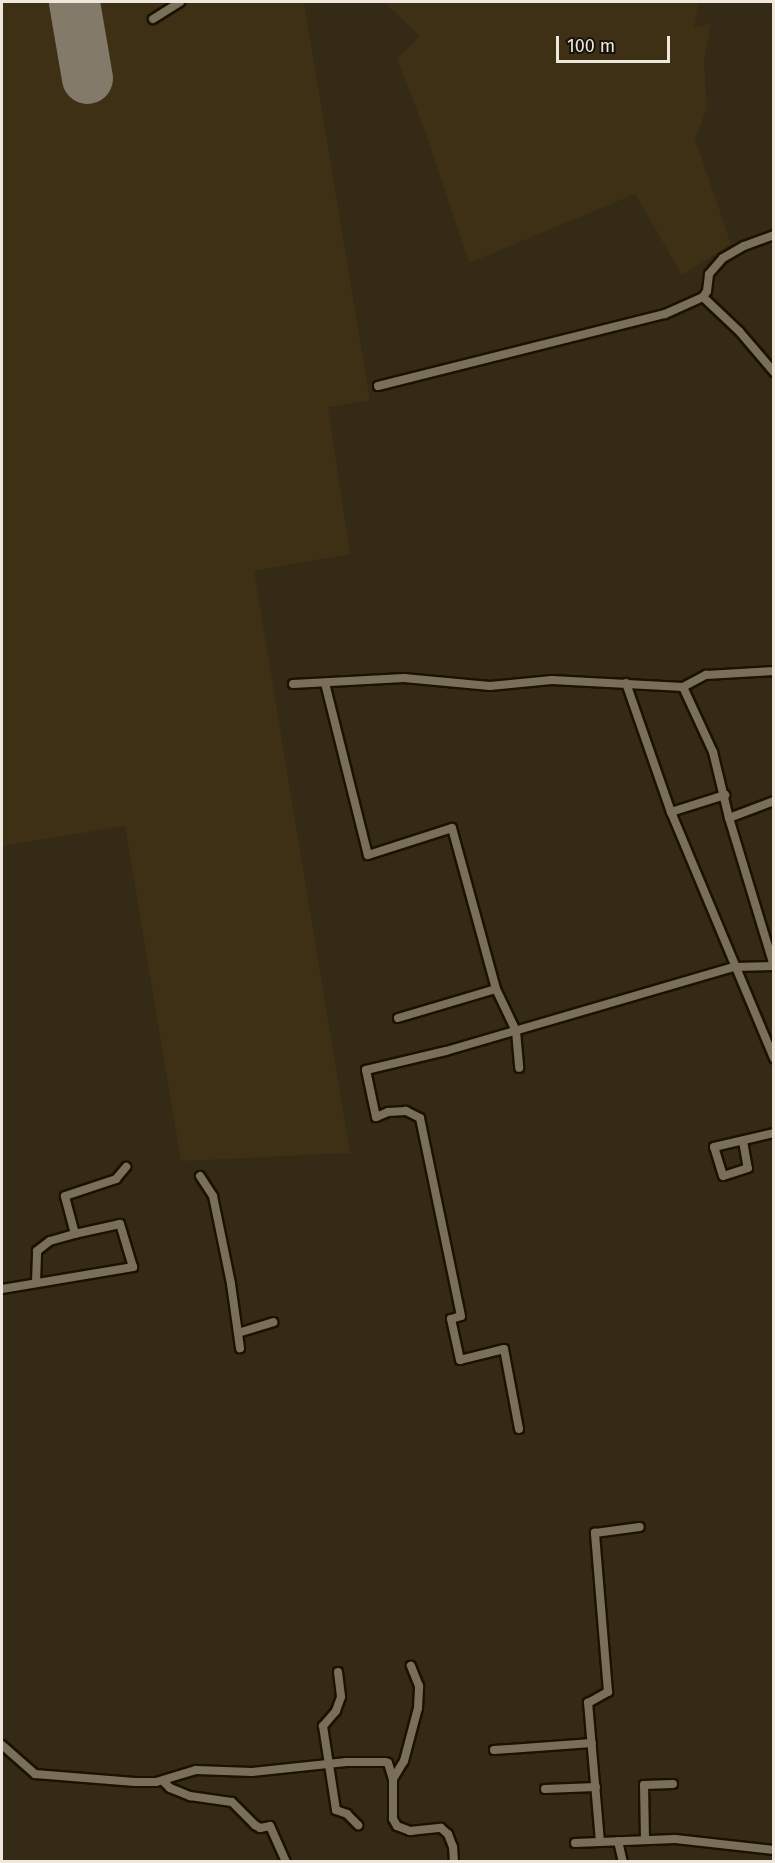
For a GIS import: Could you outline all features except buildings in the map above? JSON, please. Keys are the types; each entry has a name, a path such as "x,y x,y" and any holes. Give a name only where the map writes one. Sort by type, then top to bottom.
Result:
{"street":[{"path":"153,19 180,2"},
{"path":"378,386 665,314 703,297 707,291 709,274 723,258 744,246 774,235"},
{"path":"703,297 739,331 774,372"},
{"path":"293,684 404,678 489,686 552,680 682,687 706,675 774,671"},
{"path":"325,683 368,855 452,828 496,988 516,1031 519,1068"},
{"path":"626,683 671,812 695,864 734,967 774,1058"},
{"path":"519,1429 504,1350 460,1360 451,1319 461,1316 420,1118 406,1111 388,1112 376,1117 366,1070 516,1031 734,967 774,966 729,818 713,752 682,687"},
{"path":"671,812 725,795"},
{"path":"729,818 774,801"},
{"path":"398,1018 496,988"},
{"path":"743,1141 748,1168 723,1176 714,1147 774,1133"},
{"path":"75,1234 65,1196 116,1179 126,1167"},
{"path":"200,1176 213,1197 231,1284 240,1348"},
{"path":"2,1289 133,1267 120,1224 50,1241 37,1251 36,1283"},
{"path":"238,1333 273,1322"},
{"path":"600,1842 588,1703 608,1692 595,1533 640,1527"},
{"path":"393,1779 404,1761 418,1708 419,1686 411,1666"},
{"path":"338,1672 341,1697 336,1712 323,1726 336,1810 347,1814 358,1825"},
{"path":"494,1750 592,1743"},
{"path":"2,1745 35,1774 135,1782 163,1780 196,1770 252,1772 328,1764 385,1762 388,1764 393,1779 393,1819 397,1826 410,1830 441,1828 447,1834 453,1847 454,1862"},
{"path":"163,1780 170,1788 190,1796 232,1802 255,1825 260,1828 270,1826 286,1862"},
{"path":"645,1840 644,1785 673,1784"},
{"path":"545,1789 596,1787"},
{"path":"575,1843 675,1839 774,1850"},
{"path":"618,1841 623,1862"}],"shaded area":[{"path":"2,2 304,2 370,400 328,407 350,554 254,571 350,1153 181,1161 125,826 2,846"},
{"path":"384,2 699,2 694,27 711,24 704,62 707,108 695,139 731,244 682,275 635,194 469,263 424,128 397,59 420,36"}],"runway":[{"path":"74,2 87,78"}]}
